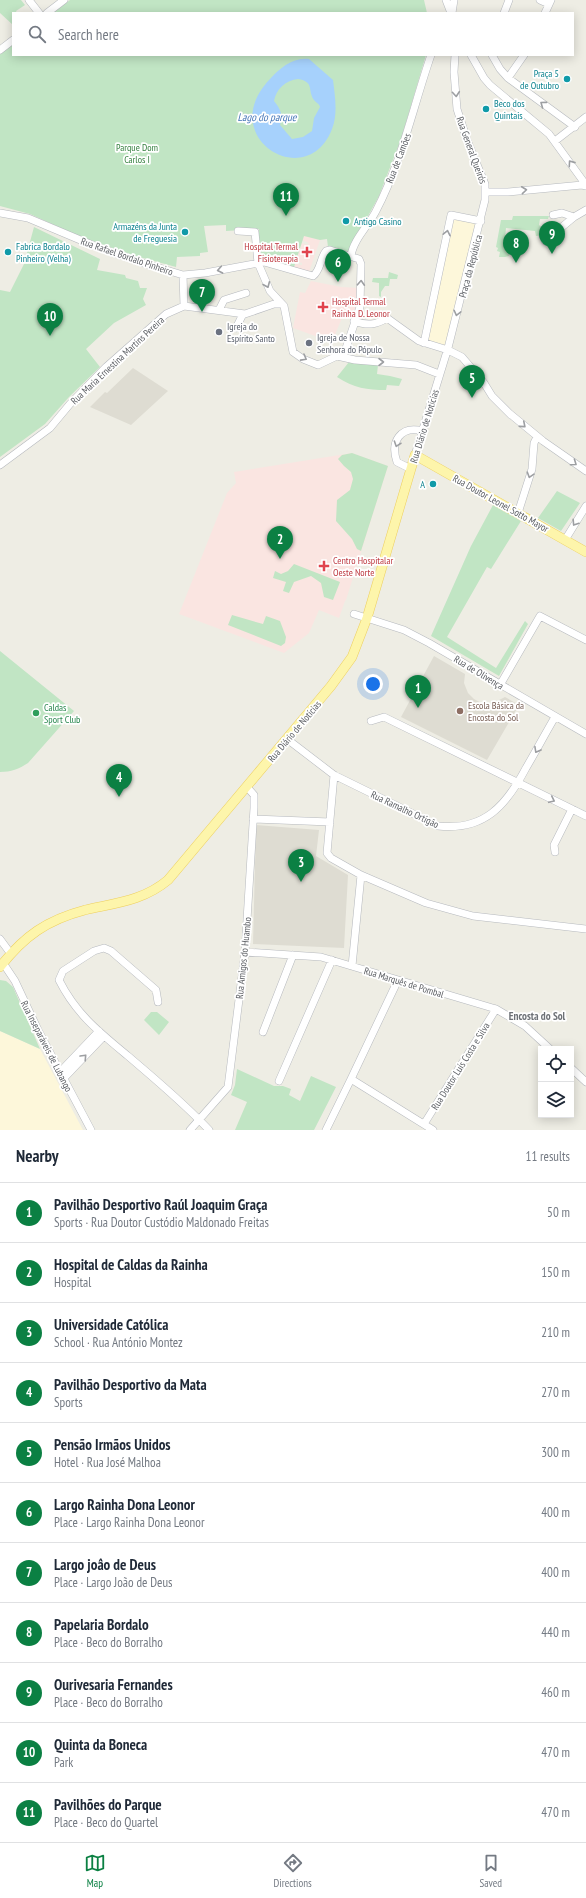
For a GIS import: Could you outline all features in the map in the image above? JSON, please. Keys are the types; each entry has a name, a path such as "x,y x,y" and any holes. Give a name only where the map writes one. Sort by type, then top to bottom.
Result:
{"main road":[{"name":"Rua Diário de Notícias","path":"2,965 31,934 54,920 85,910 134,900 158,888 177,870 346,667 358,644 367,618 415,455"},
{"name":"Rua Doutor Leonel Sotto Mayor","path":"415,455 586,552"}],"street":[{"path":"29,0 38,12"},
{"path":"48,12 64,0"},
{"path":"446,0 452,12"},
{"path":"452,12 454,0"},
{"path":"504,12 509,0"},
{"path":"540,0 550,2 545,12"},
{"path":"0,50 12,41"},
{"name":"Rua de Camões","path":"351,256 353,248 374,214 394,171 407,136 431,56"},
{"name":"Rua General Queirós","path":"455,56 454,72 457,109 485,184 481,221"},
{"path":"471,56 490,85 530,117 555,141 586,186"},
{"path":"493,56 500,69 508,78 575,126"},
{"path":"508,78 516,69 523,56"},
{"path":"555,141 586,117"},
{"path":"485,192 508,192 582,185 586,186"},
{"path":"545,241 574,217 586,210"},
{"name":"Rua Rafael Bordalo Pinheiro","path":"0,213 28,218 97,247 183,274 205,273 264,262 313,276 317,273 322,255 326,251 330,250 351,256"},
{"path":"553,215 562,213 574,217"},
{"name":"Praça da República","path":"424,343 451,215 481,221 448,350 439,374"},
{"path":"238,231 255,232 258,263 270,291 284,306 293,352 303,359 318,365 326,362 332,357 343,356 362,361 416,365 439,374"},
{"path":"343,356 360,307 362,264 359,259 351,256"},
{"path":"183,274 184,306 243,314 281,304"},
{"path":"222,311 224,300 246,293"},
{"name":"Rua Maria Ernestina Martins Pereira","path":"0,465 50,428 70,404 106,368 166,314 184,306"},
{"path":"236,328 243,314"},
{"path":"355,318 368,325 387,318 424,343 448,350 462,357 484,383 492,396 510,414 537,437 586,471"},
{"name":"Rua Diário de Notícias","path":"415,455 439,374"},
{"path":"411,469 397,462 394,454 396,443 402,432 409,429 423,431"},
{"path":"518,513 532,469 534,443 537,437"},
{"path":"565,540 586,506"},
{"name":"Rua de Olivença","path":"354,614 404,630 429,642 500,685 586,734"},
{"path":"500,685 540,616 586,640"},
{"path":"371,721 384,717 586,816"},
{"name":"Rua Ramalho Ortigão","path":"287,739 334,775 438,826 455,828 472,824 494,813 503,805 518,784 555,717"},
{"path":"334,775 328,852 331,858 360,875 426,903 473,916 586,929"},
{"name":"Rua Amigos do Huambo","path":"190,1130 228,1087 245,952 253,819 254,795 246,787"},
{"path":"555,852 554,845 572,809"},
{"path":"253,819 330,822"},
{"path":"352,966 360,875"},
{"path":"0,940 11,954"},
{"path":"158,1002 156,990 111,951 104,948 94,951 63,971 59,980 77,1010 199,1119 209,1130"},
{"name":"Rua Marquês de Pombal","path":"245,952 321,957 496,1009 525,1026 547,1046"},
{"path":"263,1032 293,955"},
{"path":"279,1081 332,960"},
{"name":"Rua Inseparáveis de Lubango","path":"2,965 15,981 91,1130"},
{"path":"326,1130 352,1079 398,980"},
{"name":"Rua Doutor Luís Costa e Silva","path":"424,1124 496,1009"},
{"path":"62,1075 102,1033"},
{"path":"574,1071 586,1082"},
{"path":"352,1079 433,1130"}],"shaded area":[{"path":"452,217 479,223 447,348 425,341"},
{"name":"Hospital Termal Fisioterapia","path":"304,235 320,240 309,272 294,267 295,264 302,265 302,263 296,261 301,243 308,245 309,243 302,240"},
{"name":"Hospital Termal Rainha D. Leonor","path":"311,281 341,287 361,288 360,305 354,314 344,313 332,342 293,328 300,292 305,293"},
{"path":"133,368 168,391 131,425 90,407 105,392 107,393"},
{"path":"352,453 388,466 339,618 319,610 309,633 284,653 179,614 227,493 236,483 234,472"},
{"name":"Escola Básica da Encosta do Sol","path":"434,656 465,674 464,683 468,693 474,699 483,704 493,703 505,697 519,705 487,760 401,717"},
{"path":"256,825 319,830 316,856 348,875 344,948 253,944"},
{"path":"0,1031 40,1049 83,1130 0,1130"}],"green space":[{"path":"0,0 21,0 25,5 16,12 12,12 12,24 0,13"},
{"path":"70,0 424,0 427,12 54,12"},
{"name":"Parque Dom Carlos I","path":"12,45 12,56 426,56 401,139 379,196 351,247 350,252 328,247 327,239 320,240 304,236 294,267 263,259 259,248 259,229 226,231 226,225 204,226 208,252 200,253 200,256 177,257 176,267 132,255 74,234 30,214 0,206 0,54"},
{"path":"513,216 549,216 548,219 540,219 539,225 547,231 543,235 536,236 535,231 506,228 504,249 510,249 509,256 499,257 500,252 497,251 498,248 496,247 501,220 512,220"},
{"path":"34,227 100,259 97,270 125,275 126,278 138,281 140,288 147,288 143,299 146,305 114,323 86,349 100,367 69,397 45,424 0,457 0,290 10,292 24,264"},
{"path":"389,272 398,275 397,279 390,279 389,286 385,286 381,292 381,297 379,296 379,283 372,282 373,278 388,278"},
{"path":"349,362 378,365 377,374 402,379 399,386 387,385 386,390 373,390 355,386 337,377"},
{"path":"352,453 388,466 361,551 357,549 352,539 336,521 337,500 350,490 353,479 351,472 338,459 342,455"},
{"path":"557,491 580,503 561,531 538,518"},
{"path":"493,505 521,521 491,569 487,567 447,637 496,668 525,621 528,624 499,676 431,636 471,546"},
{"path":"294,564 340,582 333,600 324,597 321,583 311,576 294,582 289,593 283,591 286,582 273,578 275,571 281,574 288,571"},
{"path":"232,615 263,624 266,616 280,621 286,637 285,643 281,646 228,625"},
{"name":"Caldas Sport Club","path":"0,651 74,711 28,763 15,770 0,772"},
{"path":"0,980 6,981 13,987 40,1049 0,1031"},
{"path":"151,1012 157,1012 169,1022 159,1035 144,1020"},
{"path":"237,1069 274,1086 283,1086 291,1089 289,1095 300,1101 311,1076 336,1087 314,1130 235,1130 247,1102 231,1095 235,1085"}],"water":[{"name":"Lago do parque","path":"303,59 309,59 333,80 336,105 335,117 332,129 320,148 304,157 287,157 271,150 258,137 253,120 256,100 270,79 278,71 287,64","holes":["298,79 309,84 312,96 320,107 314,118 312,131 303,137 292,139 280,125 281,112 274,101 279,89 286,83"]}],"place":[{"name":"Praça 5 de Outubro","path":"567,79"},
{"name":"Beco dos Quintais","path":"486,109"},
{"name":"Pavilhões do Parque","path":"286,216"},
{"name":"Antigo Casino","path":"346,221"},
{"name":"Armazéns da Junta de Freguesia","path":"185,232"},
{"name":"Fabrica Bordalo Pinheiro (Velha)","path":"8,252"},
{"name":"Hospital Termal Fisioterapia","path":"307,252"},
{"name":"Ourivesaria Fernandes","path":"552,254"},
{"name":"Papelaria Bordalo","path":"516,263"},
{"name":"Largo Rainha Dona Leonor","path":"338,282"},
{"name":"Hospital Termal Rainha D. Leonor","path":"323,307"},
{"name":"Largo joâo de Deus","path":"202,312"},
{"name":"Igreja do Espírito Santo","path":"219,332"},
{"name":"Quinta da Boneca","path":"50,336"},
{"name":"Igreja de Nossa Senhora do Pópulo","path":"309,343"},
{"name":"Pensão Irmãos Unidos","path":"472,398"},
{"name":"A","path":"433,484"},
{"name":"Hospital de Caldas da Rainha","path":"280,559"},
{"name":"Centro Hospitalar Oeste Norte","path":"324,566"},
{"name":"Pavilhão Desportivo Raúl Joaquim Graça","path":"418,708"},
{"name":"Escola Básica da Encosta do Sol","path":"460,711"},
{"name":"Caldas Sport Club","path":"36,713"},
{"name":"Pavilhão Desportivo da Mata","path":"119,797"},
{"name":"Universidade Católica","path":"301,882"}],"district":[{"name":"Encosta do Sol","path":"537,1016"}]}
